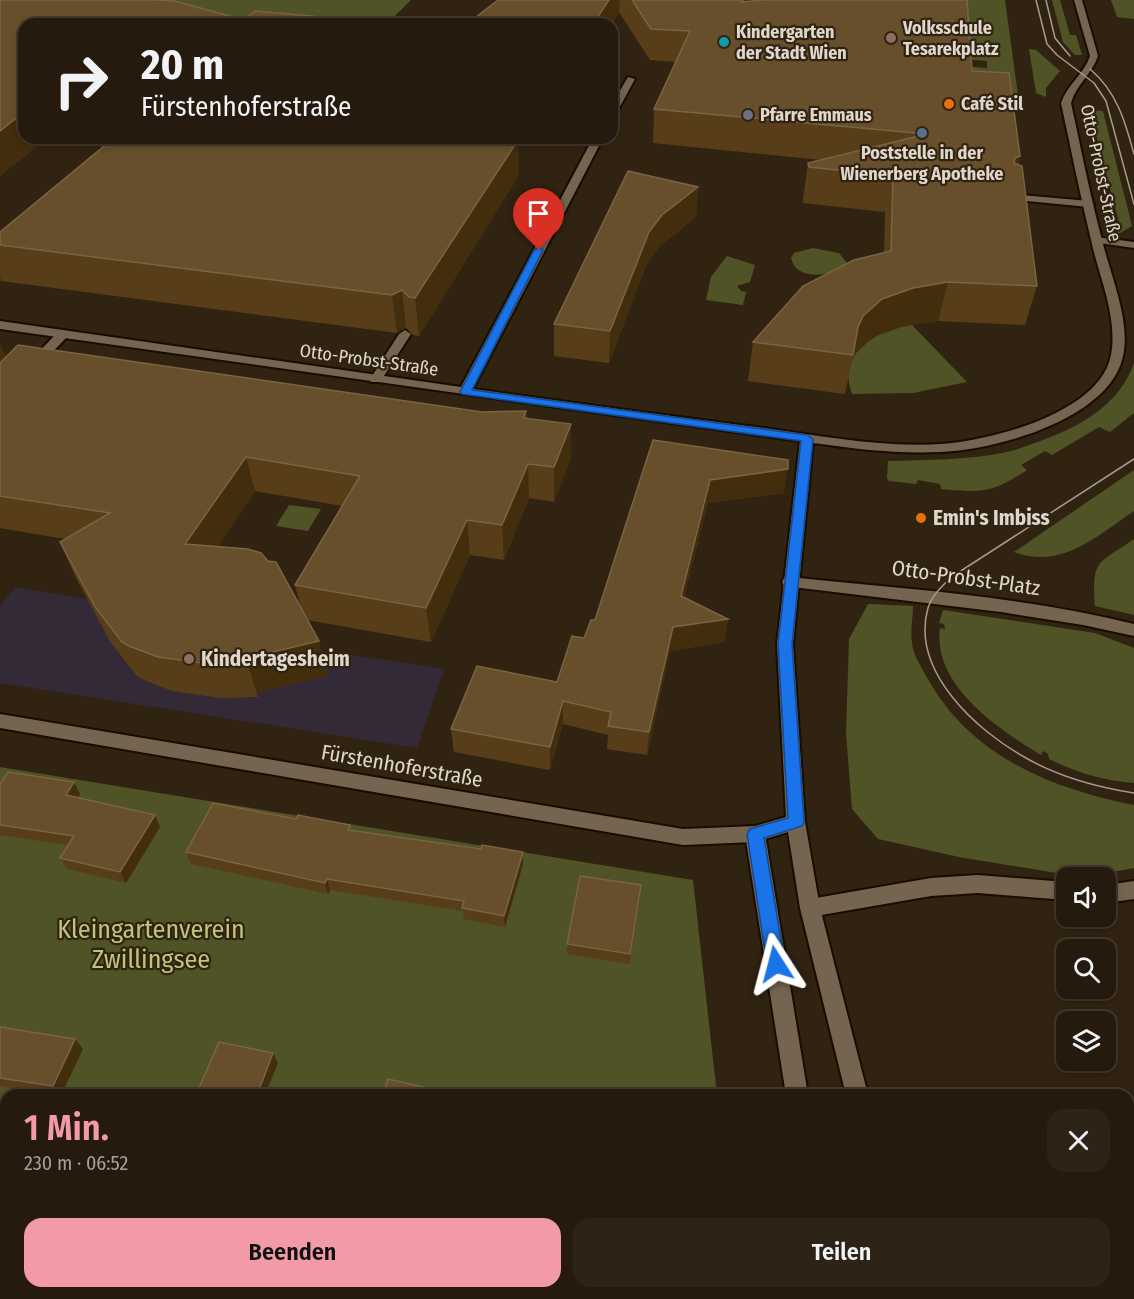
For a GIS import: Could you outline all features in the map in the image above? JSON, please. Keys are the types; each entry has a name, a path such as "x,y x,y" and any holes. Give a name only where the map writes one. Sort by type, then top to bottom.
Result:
{"street":[{"name":"Otto-Probst-Straße","path":"0,325 465,392 807,439 890,448 969,445 1027,430 1064,414 1091,396 1105,382 1118,356 1118,324 1096,240 1066,103 1067,97 1085,75 1094,56 1078,0"},
{"path":"618,102 631,79"},
{"path":"465,392 595,144"},
{"path":"1010,197 1089,204"},
{"path":"1096,240 1134,245"},
{"path":"21,377 63,334"},
{"path":"376,379 405,334"},
{"path":"807,439 785,644 796,822 810,908 855,1089"},
{"name":"Otto-Probst-Platz","path":"790,582 1002,606 1107,623 1134,630"},
{"name":"Fürstenhoferstraße","path":"0,721 683,837 755,834 796,822"},
{"path":"755,834 796,1089"},
{"path":"810,908 912,890 978,884 1056,890"},
{"path":"1116,893 1134,890"}],"shaded area":[{"name":"Kindertagesheim","path":"15,587 159,611 272,594 313,602 303,619 313,649 444,669 417,748 0,683 0,606"}],"green space":[{"path":"0,0 411,0 393,18 143,18"},
{"path":"953,0 1005,0 1018,95 943,89 964,66 987,68 987,61 963,59"},
{"path":"1052,0 1060,0 1070,35 1076,35 1082,55 1075,55 1063,42"},
{"path":"1111,0 1134,0 1134,19 1117,17"},
{"path":"1029,49 1036,50 1060,71 1046,88 1046,97 1036,93"},
{"path":"1082,109 1103,111 1132,226 1117,235 1110,227 1120,226 1092,119 1084,116"},
{"path":"813,248 839,253 847,263 846,268 814,275 799,271 791,258 794,253"},
{"path":"727,256 755,265 750,282 737,286 741,291 746,292 743,305 706,300 711,277"},
{"path":"912,325 967,382 913,393 852,394 849,379 850,366 855,355 873,338"},
{"path":"1134,363 1134,413 1110,432 1099,427 1052,455 1045,451 1021,465 1027,470 1005,483 986,490 967,491 941,489 940,484 918,480 916,484 889,481 887,478 888,461 992,455 1019,449 1053,436 1082,422 1108,403 1127,378"},
{"path":"1134,470 1134,511 1092,540 1063,554 1047,557 1014,552"},
{"path":"289,505 321,509 308,531 276,526"},
{"path":"1134,539 1134,615 1095,606 1095,579 1100,564"},
{"path":"868,604 913,606 911,629 914,652 929,681 947,707 968,730 991,749 1044,778 1103,798 1134,805 1134,868 1116,871 1116,867 1056,867 1056,873 959,857 878,839 852,809 846,734 849,639"},
{"path":"943,610 1095,633 1134,648 1134,783 1101,778 1059,764 1049,759 1048,754 1043,751 1041,755 1024,745 988,719 957,687 946,668 940,649 940,628 945,629 944,624 939,623"},
{"name":"Kleingartenverein Zwillingsee","path":"0,767 693,880 716,1089 0,1089"}],"building":[{"path":"0,0 175,1 237,18 18,18 18,117 0,131"},
{"path":"498,0 609,0 597,18 475,18"},
{"path":"632,0 743,0 742,2 762,0 967,0 972,71 1009,73 1020,156 1015,158 1014,163 1022,166 1037,286 948,282 913,288 882,299 863,316 858,327 853,355 753,342 803,286 854,260 891,251 893,176 809,167 808,163 927,134 654,109 690,31 651,29"},
{"path":"255,11 334,18 246,18"},
{"path":"107,144 515,144 415,298 409,297 402,290 392,295 0,245 0,232"},
{"path":"628,171 698,187 662,215 649,232 610,331 554,324"},
{"path":"18,345 482,412 526,411 523,418 571,424 554,467 528,464 502,525 467,520 426,608 295,585 360,476 246,457 185,544 248,549 261,553 268,561 276,562 319,641 248,658 247,662 210,664 158,657 122,642 96,608 60,542 110,513 0,496 0,363"},
{"path":"653,440 788,460 788,469 710,480 681,596 728,619 673,627 649,732 608,726 611,712 563,701 550,747 451,729 477,666 557,682 572,636 584,638 591,620 595,620"},
{"path":"8,772 74,782 66,795 155,815 120,872 60,858 74,836 0,825 0,784"},
{"path":"213,803 296,819 298,815 350,825 348,830 481,849 482,845 523,852 504,916 462,908 464,901 327,879 325,883 186,852"},
{"path":"580,876 641,885 630,954 567,944"},
{"path":"0,1027 75,1039 53,1086 0,1078"},
{"path":"219,1042 273,1053 259,1089 199,1089"},
{"path":"388,1079 432,1089 385,1089"}],"tram line":[{"path":"1036,0 1047,44 1057,55 1094,83 1106,101 1134,204"},
{"path":"1046,0 1055,38 1070,56"},
{"path":"1090,69 1107,87 1119,108 1134,154"},
{"path":"1134,459 953,576 932,599 928,608 925,631 929,654 938,676 952,696 987,732 1026,758 1051,771 1106,788 1134,793"}],"place":[{"name":"Volksschule Tesarekplatz","path":"891,38"},
{"name":"Kindergarten der Stadt Wien","path":"724,42"},
{"name":"Café Stil","path":"949,104"},
{"name":"Pfarre Emmaus","path":"748,115"},
{"name":"Poststelle in der Wienerberg Apotheke","path":"922,133"},
{"name":"Emin's Imbiss","path":"921,518"},
{"name":"Kindertagesheim","path":"189,659"}],"route":[{"path":"539,250 465,392 807,439 785,644 796,822 755,834 776,964"}]}
